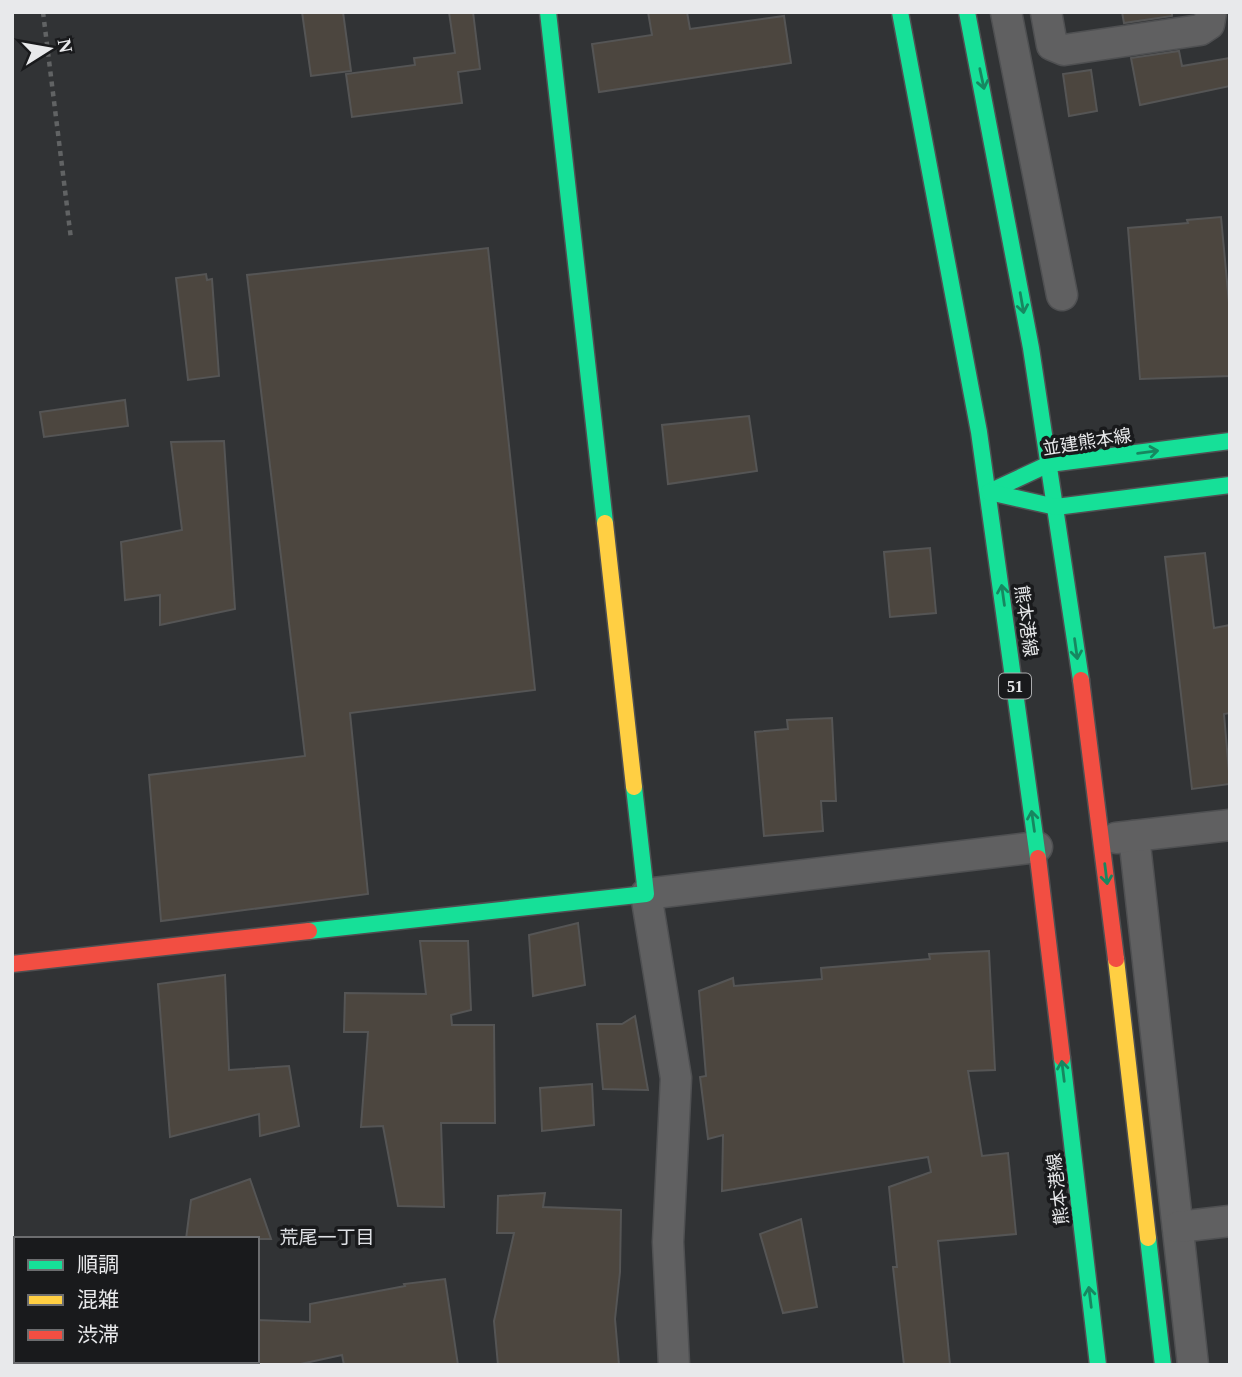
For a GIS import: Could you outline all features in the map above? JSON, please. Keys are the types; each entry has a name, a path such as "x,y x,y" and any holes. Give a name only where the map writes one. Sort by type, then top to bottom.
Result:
{"main road":[{"path":"12,964 646,894 548,12"},
{"name":"熊本港線","path":"900,12 954,287 989,492 1037,847 1098,1365"},
{"path":"967,12 992,128 1056,506 1102,840 1163,1365"},
{"name":"並建熊本線","path":"989,492 1049,464 1230,441"},
{"path":"989,492 1056,506 1230,485"}],"street":[{"path":"1006,12 1062,295"},
{"path":"1046,12 1052,45 1063,50 1200,30 1209,24 1211,12"},
{"path":"1102,840 1226,821"},
{"path":"1135,836 1193,1365"},
{"path":"674,1365 668,1242 676,1078 646,894 1037,847"},
{"path":"1178,1227 1230,1221"}],"path":[{"path":"43,12 71,239"}],"building":[{"path":"302,12 343,12 351,71 311,76"},
{"path":"449,12 473,12 480,69 458,72 462,103 352,117 346,74 415,65 414,58 455,53"},
{"path":"648,12 687,12 690,29 784,16 791,63 599,92 592,44 652,35"},
{"path":"1122,12 1172,12 1172,16 1124,23"},
{"path":"1179,51 1182,66 1230,58 1230,86 1140,105 1131,58"},
{"path":"1091,70 1097,111 1069,116 1063,74"},
{"path":"1221,217 1230,314 1230,376 1140,379 1128,228"},
{"path":"488,248 535,690 350,713 368,894 161,921 149,775 305,756 247,275"},
{"path":"206,274 207,280 212,279 219,376 188,380 176,278"},
{"path":"125,400 128,426 44,437 40,412"},
{"path":"749,416 757,471 668,484 662,425"},
{"path":"224,441 235,609 160,625 160,595 125,600 121,542 182,530 171,442"},
{"path":"930,548 936,613 890,617 884,552"},
{"path":"1205,553 1214,628 1230,625 1230,713 1224,714 1230,784 1192,789 1165,557"},
{"path":"832,718 836,801 821,801 823,831 764,836 755,732 788,729 787,720"},
{"path":"578,923 585,985 533,996 529,935"},
{"path":"420,941 468,941 471,1010 451,1015 452,1025 494,1025 495,1123 441,1123 444,1207 398,1206 383,1126 361,1127 368,1032 344,1032 345,993 426,994"},
{"path":"989,951 995,1070 968,1071 982,1156 1008,1153 1016,1234 938,1241 950,1365 904,1365 893,1267 897,1267 889,1187 931,1172 928,1157 722,1191 723,1135 708,1139 700,1077 706,1076 699,991 733,978 734,986 822,979 821,968 930,959 929,954"},
{"path":"225,975 229,1070 289,1066 299,1126 260,1136 259,1114 170,1137 158,984"},
{"path":"635,1016 648,1090 603,1089 597,1024 622,1024"},
{"path":"592,1084 594,1125 542,1131 540,1088"},
{"path":"250,1179 271,1239 186,1237 191,1200"},
{"path":"545,1193 543,1207 621,1210 620,1272 615,1319 619,1365 498,1365 494,1321 514,1233 497,1233 498,1196"},
{"path":"801,1219 817,1307 783,1313 760,1234"},
{"path":"445,1279 458,1365 344,1365 342,1355 296,1365 257,1365 259,1320 310,1322 310,1304 405,1286 404,1284"}],"traffic: fast":[{"path":"548,12 605,523"},
{"path":"900,12 979,432 1038,858"},
{"path":"967,12 1031,348 1081,680"},
{"path":"989,492 1049,464 1230,441"},
{"path":"989,492 1056,507 1230,485"},
{"path":"309,931 646,894 634,787"},
{"path":"1062,1058 1098,1365"},
{"path":"1148,1238 1163,1365"}],"traffic: slow":[{"path":"605,523 634,787"},
{"path":"1116,959 1148,1238"}],"traffic: jam":[{"path":"1081,680 1116,959"},
{"path":"1038,858 1062,1058"},
{"path":"12,964 309,931"}],"district":[{"name":"荒尾一丁目","path":"327,1237"}]}
